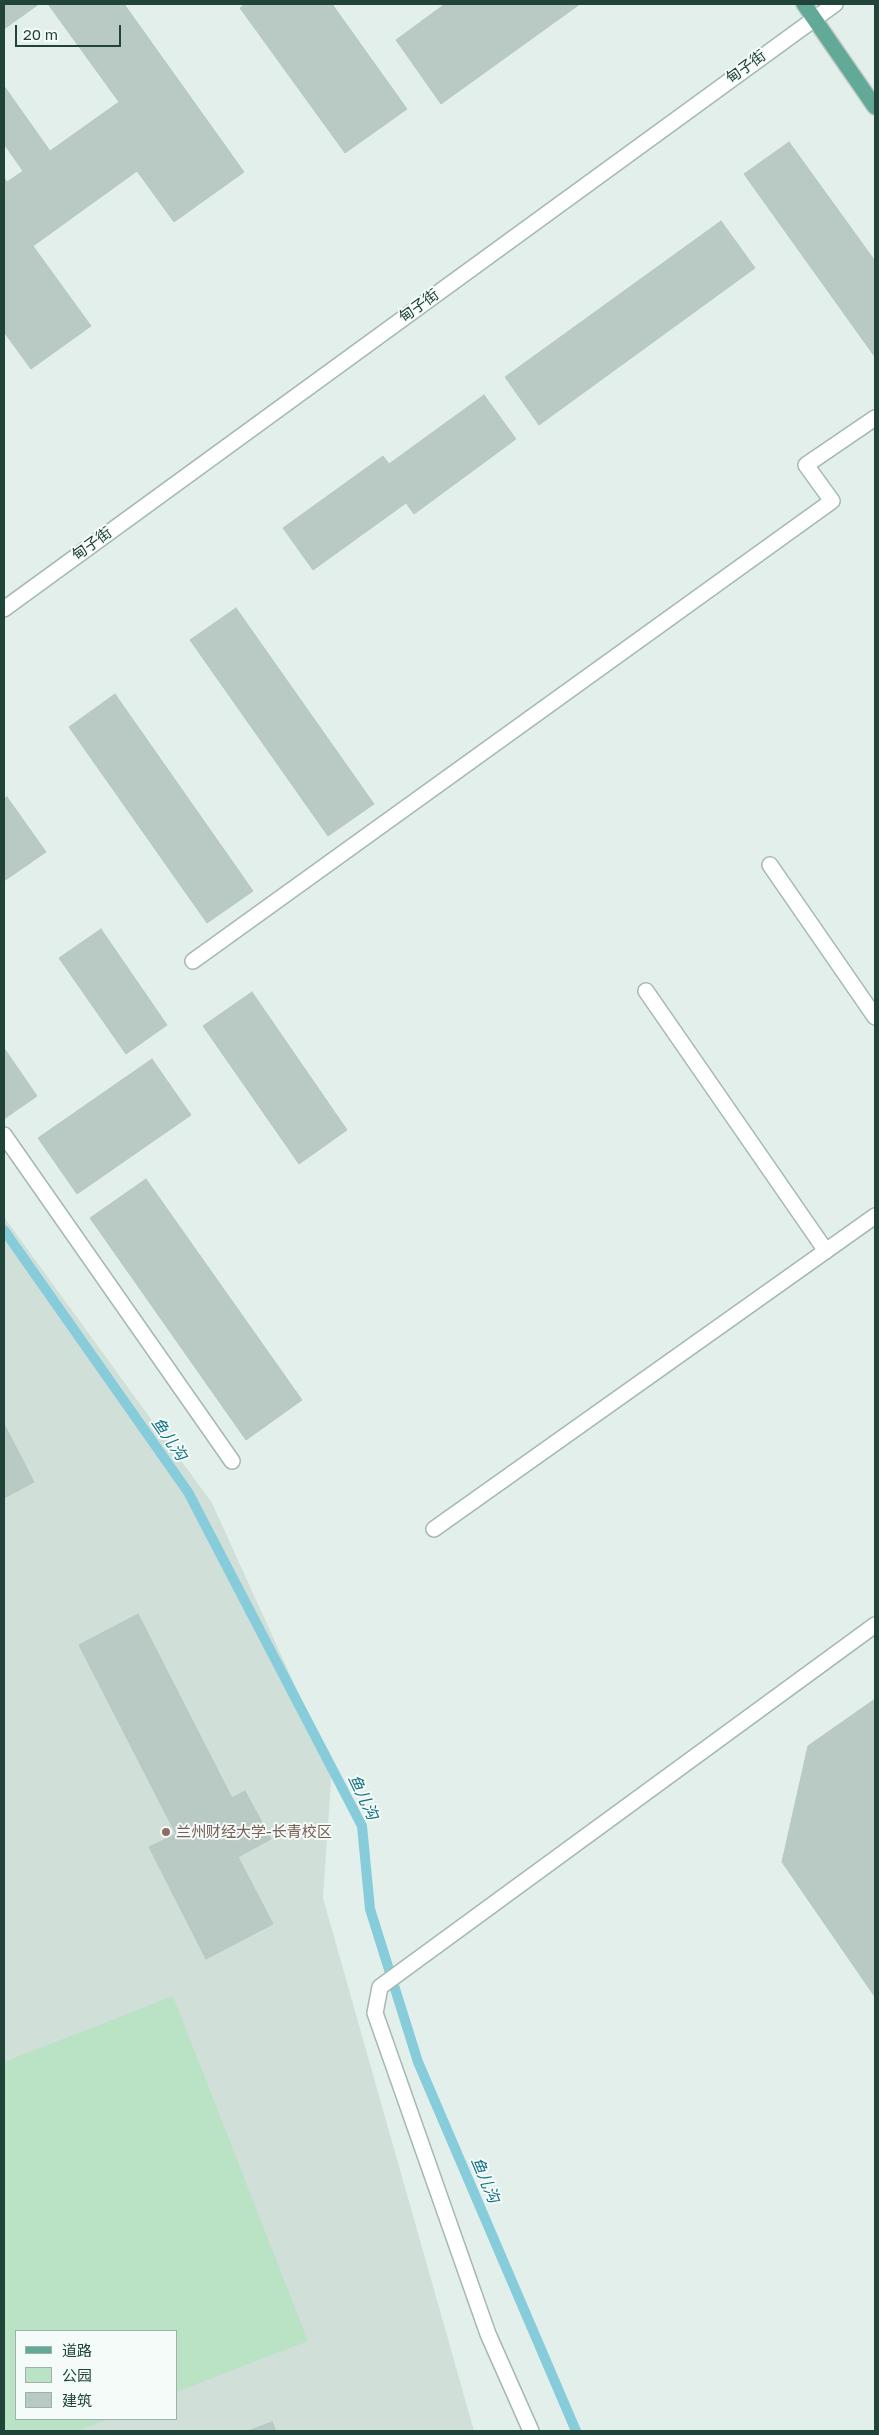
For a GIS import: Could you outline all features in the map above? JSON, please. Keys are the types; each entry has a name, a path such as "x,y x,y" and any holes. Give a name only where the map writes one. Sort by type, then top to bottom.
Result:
{"main road":[{"path":"804,4 875,107"}],"street":[{"name":"甸子街","path":"4,608 834,4"},
{"path":"193,961 832,501 806,465 875,418"},
{"path":"770,866 875,1017"},
{"path":"646,991 826,1251"},
{"path":"4,1135 232,1461"},
{"path":"434,1529 875,1216"},
{"path":"531,2431 488,2334 374,2013 380,1987 875,1625"}],"shaded area":[{"name":"兰州财经大学-长青校区","path":"4,1217 212,1503 332,1767 323,1898 474,2431 4,2431"}],"green space":[{"path":"173,1996 308,2341 178,2391 178,2330 15,2330 15,2420 106,2420 77,2431 4,2431 4,2062"}],"building":[{"path":"4,4 39,4 4,29"},
{"path":"48,4 124,4 244,172 174,222 137,171 33,246 91,326 31,369 4,332 4,178 7,182 23,171 4,144 4,86 50,151 119,102"},
{"path":"245,4 332,4 407,109 345,153 240,8"},
{"path":"445,4 580,4 441,104 396,40"},
{"path":"789,142 875,261 875,357 744,174"},
{"path":"721,221 755,268 539,425 505,377"},
{"path":"484,395 516,439 414,514 406,503 313,570 283,528 383,456 389,464"},
{"path":"236,608 374,804 328,836 190,640"},
{"path":"115,694 253,891 207,923 69,727"},
{"path":"7,797 46,852 4,881 4,799"},
{"path":"101,929 167,1025 126,1054 59,958"},
{"path":"252,992 347,1130 299,1164 203,1026"},
{"path":"4,1048 37,1096 4,1119"},
{"path":"152,1059 191,1115 77,1194 38,1138"},
{"path":"146,1179 302,1400 246,1440 90,1218"},
{"path":"4,1424 34,1482 4,1498"},
{"path":"138,1614 232,1798 245,1791 271,1839 238,1857 273,1924 206,1959 149,1847 176,1834 79,1645"},
{"path":"875,1699 875,1997 782,1862 808,1746"},
{"path":"272,2422 276,2431 248,2431"}],"waterway":[{"name":"鱼儿沟","path":"4,1230 188,1492 362,1826 370,1909 418,2062 576,2431"}],"place":[{"name":"兰州财经大学-长青校区","path":"166,1832"}]}
